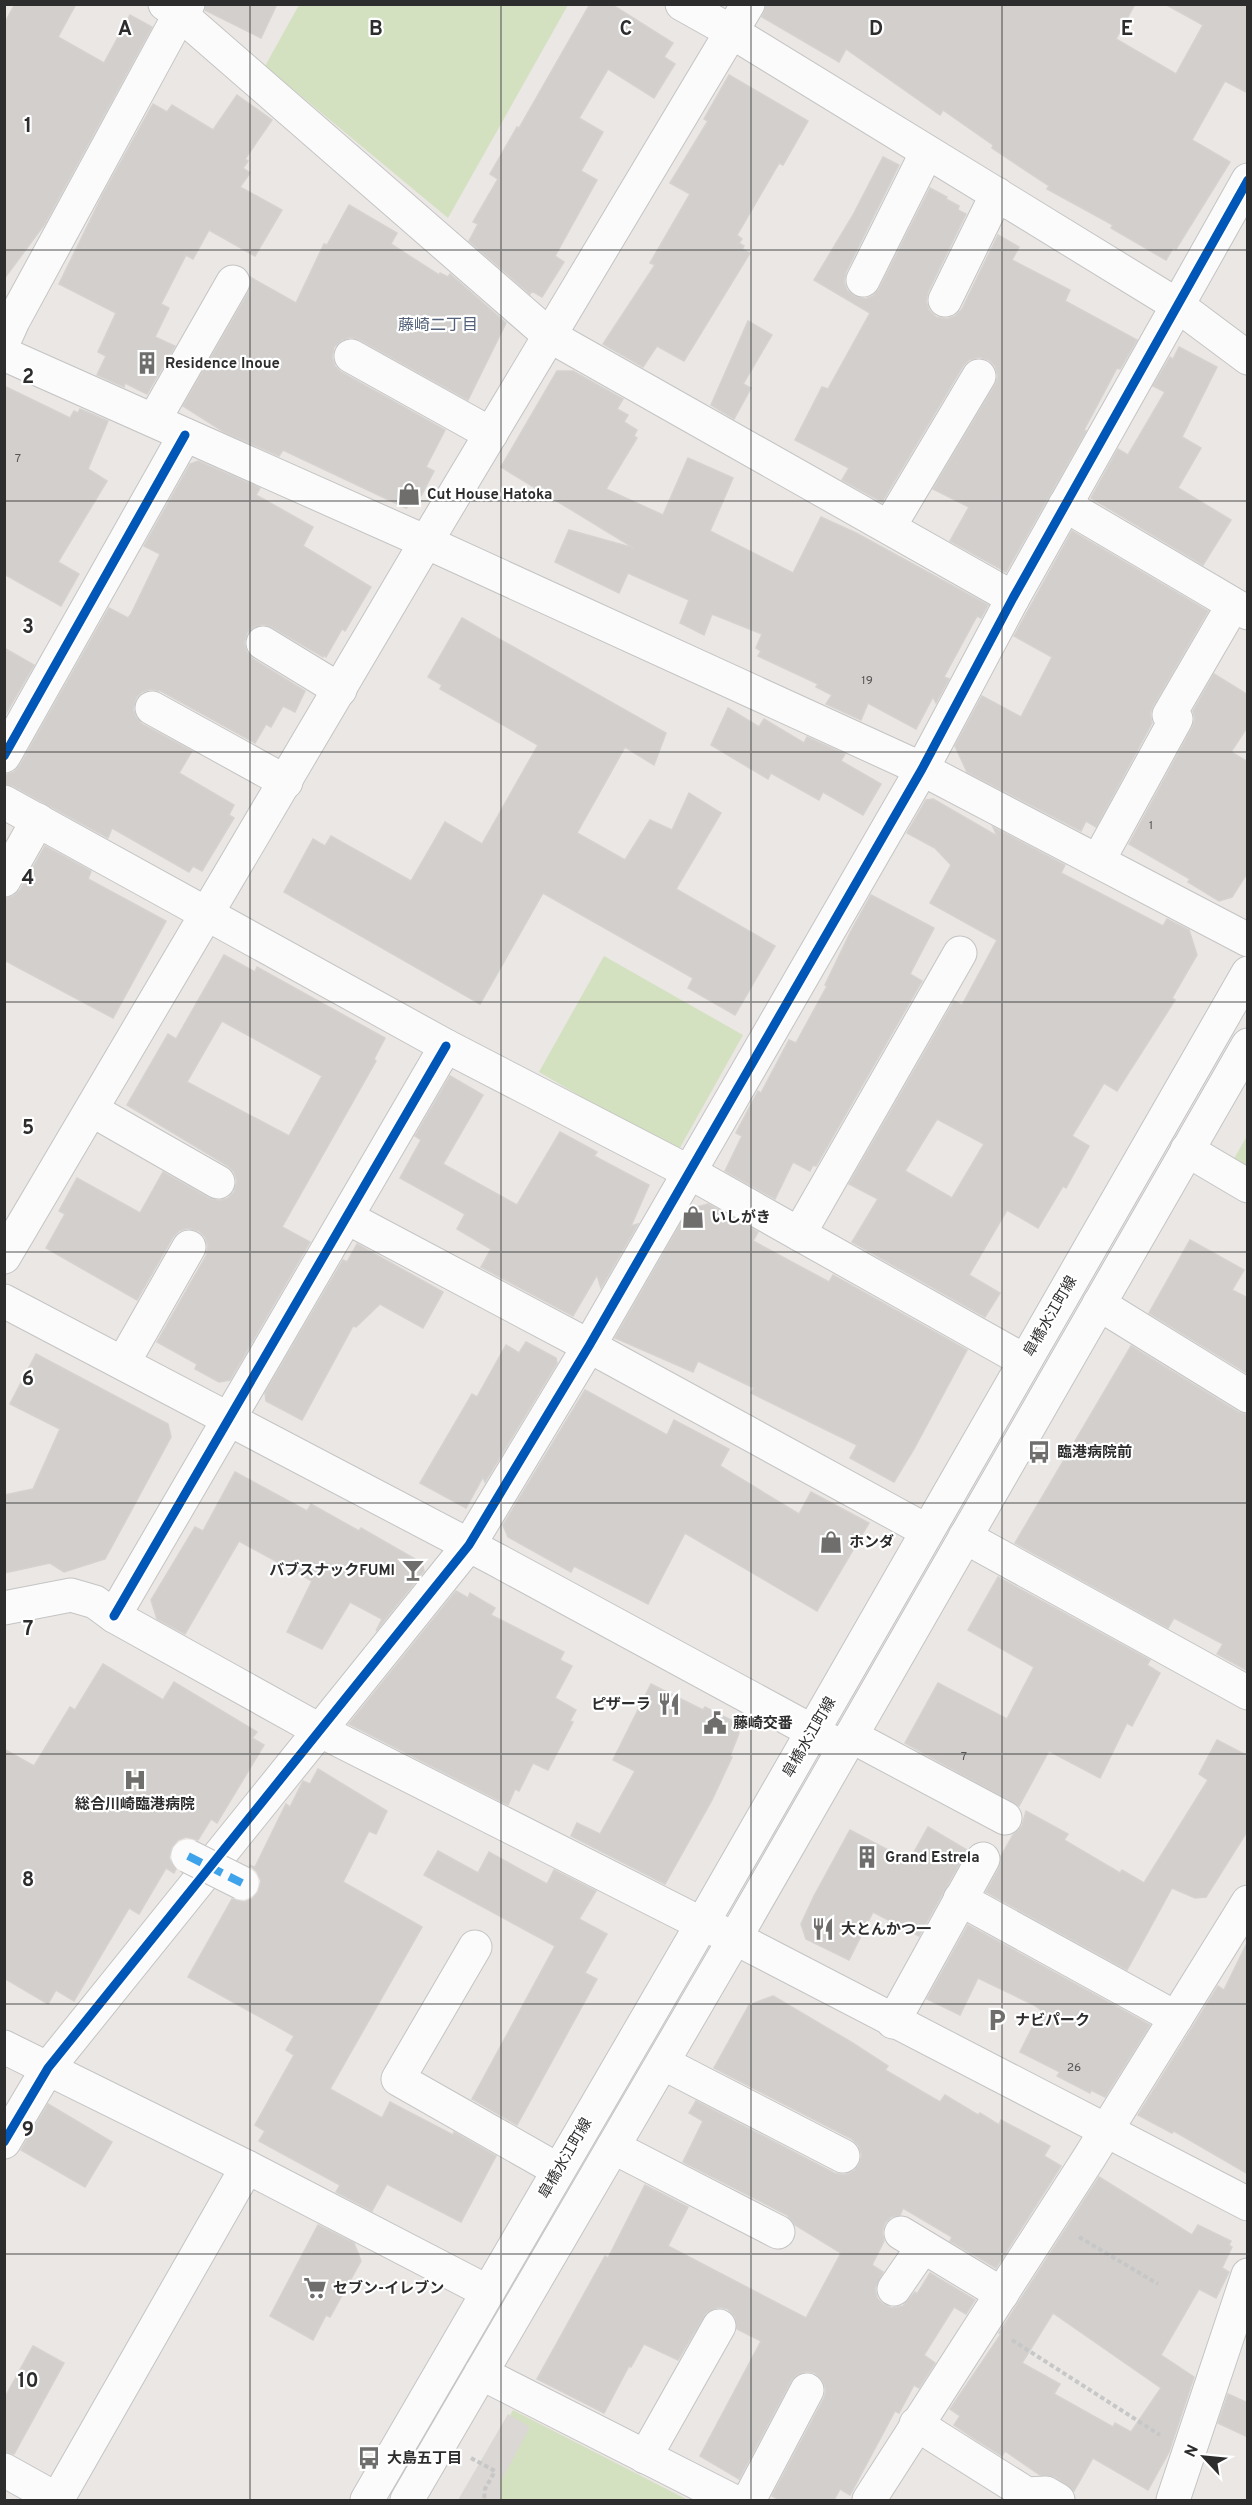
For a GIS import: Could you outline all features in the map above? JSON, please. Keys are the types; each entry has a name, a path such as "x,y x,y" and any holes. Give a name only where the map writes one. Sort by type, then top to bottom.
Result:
{"street":[{"path":"682,4 740,18 927,152 1177,305 1248,358"},
{"path":"4,341 178,8 550,336 1014,598"},
{"path":"4,1257 426,542 740,18"},
{"path":"863,280 927,152"},
{"path":"4,2142 48,2068 469,1545 590,1346 922,769 1014,598 1248,180"},
{"path":"945,300 997,195"},
{"path":"154,420 233,282"},
{"path":"4,354 426,542 922,769 1248,940"},
{"path":"351,356 491,434"},
{"path":"889,527 978,376"},
{"path":"4,756 185,435"},
{"path":"1065,506 1240,609 1169,715 1176,719 1098,861"},
{"path":"263,643 340,690"},
{"path":"152,708 286,782"},
{"path":"4,802 446,1046 689,1172 1025,1361"},
{"path":"4,880 38,820"},
{"path":"799,1234 960,953"},
{"name":"皐橋水江町線","path":"366,2500 702,1924 1248,973"},
{"path":"406,2500 735,1938 1248,1045"},
{"path":"114,1616 231,1419 446,1046"},
{"path":"92,1110 218,1182"},
{"path":"1187,1150 1248,1186"},
{"path":"348,1218 590,1346 927,1531"},
{"path":"123,1363 189,1246"},
{"path":"4,1301 469,1545 812,1731 848,1742 1005,1818"},
{"path":"1099,1304 1248,1396"},
{"path":"965,1537 1248,1693"},
{"path":"8,1612 71,1595 96,1602 114,1616 319,1730 702,1924 735,1938 893,2022 1248,2204"},
{"path":"188,1856 242,1883"},
{"path":"893,2022 982,1859"},
{"path":"960,1899 1176,2018"},
{"path":"869,2500 1106,2131 1248,1902"},
{"path":"476,1947 398,2079 558,2170"},
{"path":"4,2047 247,2167 488,2292"},
{"path":"663,2062 843,2156"},
{"path":"613,2147 778,2232"},
{"path":"4,2470 57,2500 247,2167"},
{"path":"894,2289 912,2240 1002,2294"},
{"path":"1173,2500 1248,2275"},
{"path":"645,2457 719,2326"},
{"path":"481,2373 731,2500"},
{"path":"749,2500 807,2390"},
{"path":"916,2424 1027,2494 1046,2493 1058,2500"}],"path":[{"path":"1049,2219 1158,2284"},
{"path":"984,2322 1189,2454"},
{"path":"468,2456 495,2470 485,2489 484,2500"}],"green space":[{"path":"299,5 568,5 448,218 265,66"},
{"path":"604,956 743,1035 677,1153 539,1072"},
{"path":"1247,1136 1247,1172 1232,1162"},
{"path":"513,2410 688,2500 463,2500"}],"shaded area":[{"path":"508,2414 530,2427 500,2483 502,2500 458,2500"}],"building":[{"path":"15,4 76,4 58,37 104,63 130,15 152,27 44,225 4,279 4,24"},
{"path":"206,4 277,4 261,38 205,10"},
{"path":"590,4 611,4 673,43 664,57 675,64 654,98 608,69 579,118 603,132 581,171 597,180 555,256 564,262 542,297 532,291 530,294 469,241 478,224 473,222 498,179 490,174"},
{"path":"767,4 1135,4 1116,39 1176,74 1203,25 1165,4 1248,4 1248,93 1225,81 1192,140 1230,162 1176,249 1173,248 1166,260 1111,228 1113,225 1047,189 1049,186 992,148 993,145 943,110 940,115 846,49 839,62 762,17"},
{"path":"729,75 808,121 783,165 779,163 737,235 742,239 739,243 744,246 742,249 750,253 684,361 657,346 643,367 603,344 655,265 650,263 690,194 670,183 708,121 704,119"},
{"path":"237,95 272,120 245,159 248,161 243,168 250,173 240,187 282,210 255,256 209,230 193,259 186,255 161,304 169,308 155,337 175,346 147,394 125,383 124,387 97,375 106,356 98,352 116,313 59,284 103,194 153,104 167,112 172,105 213,130"},
{"path":"883,157 899,165 846,272 844,282 847,290 854,296 865,299 873,296 879,289 930,188 947,197 946,199 959,206 958,210 966,214 928,292 926,301 929,310 936,317 947,319 955,316 962,309 998,235 1019,247 1012,260 1070,290 1065,301 1137,340 1120,369 1117,368 1084,430 1086,431 1006,572 950,541 969,507 933,489 995,385 998,376 995,366 989,360 979,357 969,360 963,366 882,502 842,480 849,468 795,440 822,387 828,389 870,313 814,280 853,215"},
{"path":"349,205 397,233 391,244 439,275 440,273 448,277 450,274 506,323 468,400 360,340 351,337 342,340 334,347 332,357 335,366 341,372 445,430 426,467 434,471 421,496 406,508 283,450 279,456 224,432 183,406 249,291 250,277 296,303 324,244 327,245"},
{"path":"748,321 772,335 743,384 751,388 734,419 711,405"},
{"path":"1179,347 1217,367 1182,437 1201,448 1178,488 1231,520 1203,565 1091,498 1118,449 1128,455 1165,392 1153,386 1170,357 1173,359"},
{"path":"557,371 573,371 623,399 617,409 628,415 624,422 637,430 634,436 637,438 606,489 663,515 688,458 733,478 710,531 793,573 821,517 856,533 988,605 981,618 977,616 944,677 949,679 936,703 933,697 916,729 868,703 861,720 826,704 832,695 816,687 818,684 758,656 761,651 756,648 762,634 712,614 704,635 680,623 689,600 628,573 619,593 555,562 569,530 634,548 501,467"},
{"path":"4,386 70,418 74,411 78,413 80,409 108,421 88,469 107,481 58,562 79,574 61,606 4,574"},
{"path":"198,461 260,488 256,495 313,527 303,546 371,587 345,631 342,629 326,657 263,624 247,633 244,643 253,659 305,691 295,712 283,706 271,727 266,724 255,743 161,691 151,689 142,692 136,698 133,709 142,724 192,751 179,773 234,805 229,815 234,818 202,871 193,866 189,872 112,828 108,838 4,783 4,775 14,772 20,765 109,608 128,618 131,614 160,554 144,546 190,464"},
{"path":"1072,531 1208,611 1153,706 1150,714 1152,723 1096,827 1086,821 1081,831 967,772 955,746 982,696 1021,717 1052,657 1014,636"},
{"path":"462,618 666,733 654,765 625,747 577,833 625,860 650,820 672,830 689,793 721,813 676,889 775,946 735,1015 688,988 693,978 543,893 480,1004 284,892 313,839 325,846 331,836 411,881 445,822 482,844 538,745 440,689 442,685 428,677"},
{"path":"4,648 34,665 4,717"},
{"path":"1214,674 1248,695 1248,726 1231,752 1248,762 1248,872 1232,897 1219,901 1188,882 1190,879 1129,844 1192,728 1195,719 1193,711"},
{"path":"728,708 759,727 764,719 804,743 807,737 845,754 841,761 881,784 863,815 823,792 819,800 771,773 768,779 711,745"},
{"path":"933,799 997,836 993,827 1065,865 1061,873 1163,926 1167,919 1189,930 1197,955 1172,998 1175,1000 1117,1091 1104,1083 1072,1136 1089,1146 1066,1188 1063,1186 1038,1228 1007,1210 969,1275 1000,1293 985,1317 852,1242 878,1199 849,1184 954,1001 962,1005 997,940 930,903 951,865 935,848 907,833 926,800","holes":["937,1119 984,1144 952,1198 905,1171"]},
{"path":"45,846 91,871 88,879 166,921 113,1018 4,960 4,899 20,890"},
{"path":"871,895 934,928 910,974 922,981 816,1166 813,1165 810,1171 793,1162 775,1199 725,1171 742,1136 736,1133 758,1091 761,1093 789,1040 796,1043 827,986 825,985 851,931"},
{"path":"224,955 255,972 257,967 385,1038 374,1059 376,1061 282,1227 310,1242 230,1380 219,1382 195,1369 197,1364 157,1342 206,1256 208,1246 205,1237 199,1231 188,1228 179,1231 173,1237 137,1300 46,1248 65,1214 59,1211 77,1178 140,1213 163,1172 209,1198 219,1201 228,1198 234,1192 237,1181 234,1172 228,1166 127,1105 168,1034 176,1039","holes":["222,1021 322,1076 289,1136 187,1082"]},
{"path":"450,1076 483,1095 443,1164 517,1205 560,1132 597,1152 594,1156 649,1185 631,1226 638,1224 601,1288 597,1275 573,1316 481,1267 491,1249 457,1229 465,1214 400,1178 421,1140 415,1136"},
{"path":"708,1204 758,1232 753,1241 829,1282 833,1275 967,1350 894,1482 850,1458 857,1445 751,1393 754,1388 698,1361 693,1372 615,1338 689,1209"},
{"path":"1190,1240 1244,1270 1232,1290 1248,1298 1248,1374 1149,1313"},
{"path":"357,1244 443,1292 423,1328 380,1304 356,1327 353,1326 302,1420 266,1401 265,1393 343,1260 347,1262"},
{"path":"526,1342 556,1358 557,1363 485,1482 483,1477 466,1508 420,1483 472,1394 477,1397 506,1345 519,1353"},
{"path":"1131,1346 1238,1412 1248,1415 1248,1671 1217,1654 1223,1644 1174,1618 1168,1628 1015,1543"},
{"path":"36,1354 168,1424 171,1437 105,1559 64,1572 50,1563 4,1573 4,1495 33,1489 60,1429 10,1404"},
{"path":"585,1390 667,1435 674,1420 729,1449 720,1466 799,1514 811,1492 869,1523 817,1611 685,1533 648,1604 574,1566 571,1572 508,1537 503,1525"},
{"path":"235,1472 307,1511 311,1504 359,1531 361,1528 422,1563 424,1571 376,1631 382,1619 350,1602 322,1649 287,1632 312,1581 239,1541 185,1634 157,1619 151,1600 195,1527 203,1531"},
{"path":"998,1577 1150,1660 1147,1665 1160,1673 1132,1726 1127,1723 1100,1778 1049,1751 1019,1806 905,1743 938,1683 1007,1719 1034,1667 968,1630"},
{"path":"456,1591 468,1598 470,1593 495,1608 491,1615 564,1652 560,1660 572,1666 555,1698 576,1710 570,1721 573,1722 548,1770 533,1763 519,1791 515,1789 508,1805 349,1724"},
{"name":"総合川崎臨港病院","path":"103,1664 163,1700 174,1682 257,1732 252,1738 264,1745 217,1823 211,1819 198,1840 186,1837 178,1840 172,1847 169,1858 176,1869 174,1873 166,1868 139,1914 129,1908 74,2001 56,1990 48,2004 4,1978 4,1749 34,1766 70,1707 75,1710"},
{"path":"651,1684 703,1710 705,1707 733,1721 739,1733 730,1756 732,1757 712,1800 665,1884 571,1836 577,1823 600,1834 635,1771 613,1760"},
{"path":"1217,1740 1248,1756 1248,1830 1206,1897 1195,1898 1172,1888 1127,1970 986,1892 999,1868 1001,1856 1013,1835 1022,1826 1026,1811 1068,1834 1064,1840 1120,1873 1122,1870 1144,1883 1208,1780 1199,1774"},
{"path":"318,1769 387,1811 376,1834 369,1831 343,1882 422,1927 330,2089 382,2118 390,2102 453,2135 454,2132 496,2156 461,2222 387,2184 372,2211 336,2192 340,2185 259,2141 265,2131 255,2125 294,2055 286,2050 294,2036 188,1977 232,1899 244,1902 252,1899 258,1892 261,1881 251,1866 255,1867 286,1804 290,1807 303,1781 310,1784"},
{"path":"928,1827 967,1850 919,1936 873,1912 849,1960 806,1939 801,1924 850,1830 909,1861"},
{"path":"438,1851 478,1873 489,1852 547,1884 554,1870 596,1891 579,1919 607,1934 585,1973 597,1979 517,2125 472,2099 555,1946 424,1875"},
{"path":"968,1925 1150,2025 1105,2097 1091,2090 1090,2093 1057,2076 1060,2072 1020,2052 1041,2010 1034,2005 978,1978 960,2015 927,1999"},
{"path":"1248,1941 1248,2174 1174,2131 1172,2133 1138,2115 1218,1986 1224,1990"},
{"path":"773,1996 851,2042 888,2066 885,2070 940,2102 945,2095 978,2115 980,2113 999,2125 1001,2120 1050,2146 1044,2156 1061,2166 996,2268 950,2241 952,2237 903,2208 900,2215 891,2217 885,2223 882,2232 884,2241 872,2265 883,2272 875,2288 877,2298 883,2304 892,2308 903,2306 915,2292 917,2294 930,2273 975,2300 966,2314 954,2307 924,2355 935,2363 919,2388 914,2385 899,2413 895,2411 850,2495 840,2489 834,2500 780,2500 772,2496 824,2398 826,2390 823,2381 815,2373 807,2371 798,2374 791,2381 739,2479 700,2456 761,2341 737,2329 735,2317 728,2309 718,2307 706,2313 678,2360 644,2344 631,2367 629,2366 604,2413 537,2379 605,2256 608,2258 645,2185 688,2207 668,2246 806,2318 841,2253 795,2225 787,2215 683,2162 703,2121 689,2113 696,2101 834,2173 844,2175 854,2171 859,2165 862,2155 858,2145 852,2139 714,2068 749,2005"},
{"path":"48,2104 112,2142 85,2187 21,2150"},
{"path":"1099,2177 1192,2235 1198,2225 1231,2241 1229,2245 1232,2247 1222,2268 1229,2272 1216,2298 1199,2289 1161,2355 1194,2377 1169,2452 1148,2490 1093,2458 1074,2491 1055,2477 1040,2475 1005,2451 1002,2456 954,2425 960,2416 950,2409 1001,2334 999,2333","holes":["1053,2313 1161,2388 1131,2432 1115,2423 1113,2427 1054,2394 1060,2384 1022,2363"]},
{"name":"セブン-イレブン","path":"318,2225 354,2243 361,2261 330,2317 326,2315 313,2340 270,2316"},
{"path":"33,2346 64,2363 14,2454 4,2451 4,2399"},
{"path":"1228,2394 1248,2403 1248,2437 1218,2423"}],"marked path":[{"path":"188,1856 242,1883"}],"cycle path":[{"path":"4,2142 48,2068 469,1545 589,1346 922,769 1013,598 1248,180"},
{"path":"4,756 185,435"},
{"path":"114,1616 446,1046"}],"place":[{"name":"Residence Inoue","path":"147,363"},
{"name":"Cut House Hatoka","path":"409,494"},
{"name":"いしがき","path":"693,1217"},
{"name":"臨港病院前","path":"1039,1452"},
{"name":"ホンダ","path":"831,1542"},
{"name":"バブスナックFUMI","path":"413,1570"},
{"name":"ピザーラ","path":"669,1704"},
{"name":"藤崎交番","path":"715,1723"},
{"name":"総合川崎臨港病院","path":"135,1780"},
{"name":"Grand Estrela","path":"867,1857"},
{"name":"大とんかつ一","path":"823,1929"},
{"name":"ナビパーク","path":"997,2020"},
{"name":"セブン-イレブン","path":"315,2288"},
{"name":"大島五丁目","path":"369,2458"}],"district":[{"name":"藤崎二丁目","path":"438,324"}]}
